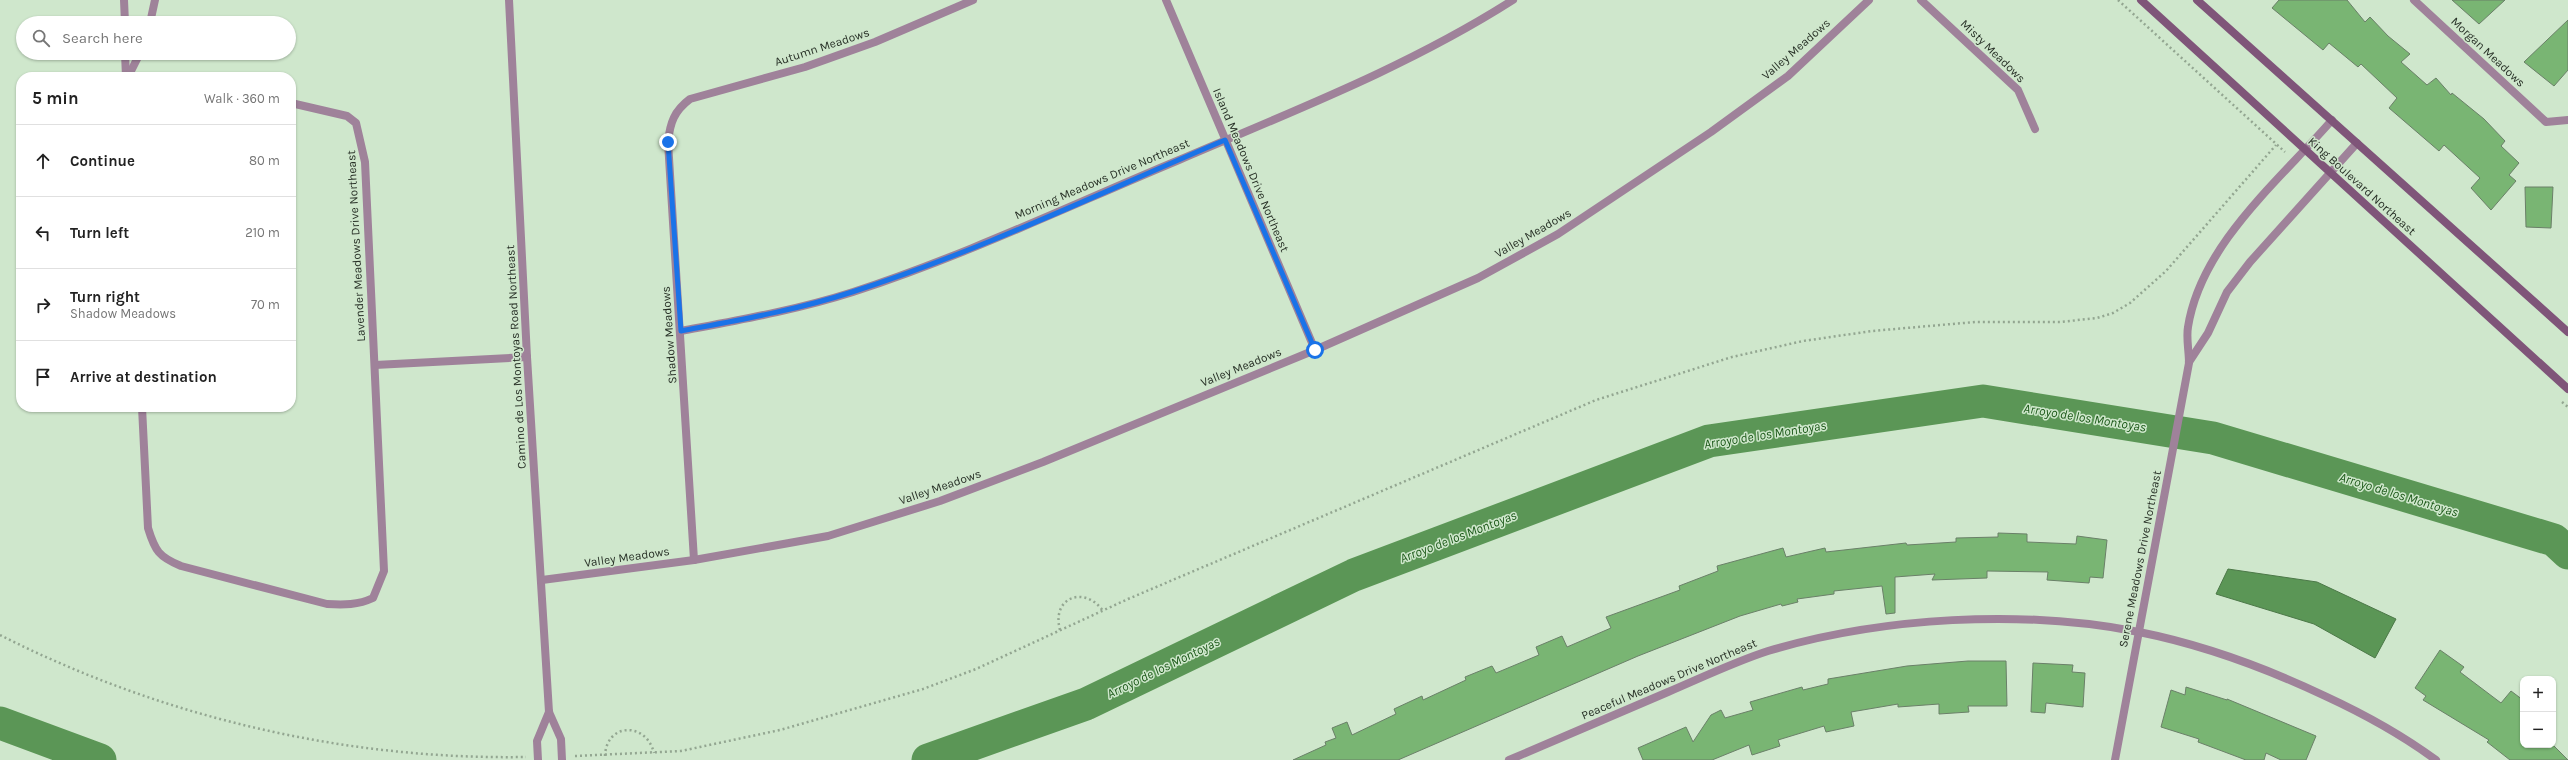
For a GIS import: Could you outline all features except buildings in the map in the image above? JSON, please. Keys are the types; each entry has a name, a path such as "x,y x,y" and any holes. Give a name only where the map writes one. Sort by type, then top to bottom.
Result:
{"street":[{"path":"124,0 124,16"},
{"path":"152,16 155,0"},
{"name":"Camino de Los Montoyas Road Northeast","path":"509,0 527,357 549,712 561,740 562,758"},
{"name":"Autumn Meadows","path":"677,109 690,99 804,68 875,42 973,0"},
{"name":"Island Meadows Drive Northeast","path":"1166,0 1315,350"},
{"name":"Morning Meadows Drive Northeast","path":"681,331 779,313 851,293 930,265 1351,88 1472,26 1513,0"},
{"name":"Valley Meadows","path":"542,580 694,560 828,536 940,501 1043,462 1315,350 1478,278 1558,234 1711,132 1788,76 1869,0"},
{"name":"Misty Meadows","path":"1921,0 2018,90 2035,129"},
{"name":"King Boulevard Northeast","path":"2141,0 2568,389"},
{"path":"2197,0 2568,332"},
{"name":"Morgan Meadows","path":"2414,0 2546,122 2568,120"},
{"path":"126,60 127,72"},
{"path":"130,72 136,60"},
{"name":"Lavender Meadows Drive Northeast","path":"142,412 148,528 153,545 165,559 181,566 327,604 344,605 362,603 373,598 384,571 365,162 356,124 347,116 296,104"},
{"name":"Shadow Meadows","path":"677,109 670,125 668,142 681,331 694,560"},
{"name":"Serene Meadows Drive Northeast","path":"2114,760 2139,632 2184,382 2189,363 2188,327 2197,296 2216,255 2245,214 2306,150 2332,120"},
{"name":"Serene Meadows Drive Northeast","path":"2189,363 2208,333 2227,292 2250,262 2357,143"},
{"path":"375,365 527,357"},
{"name":"Peaceful Meadows Drive Northeast","path":"1509,760 1729,665 1769,651 1851,632 1938,620 2032,619 2139,632 2212,651 2283,676 2359,712 2436,760"},
{"name":"Camino de Los Montoyas Road Northeast","path":"538,759 537,741 549,712"}],"path":[{"path":"562,758 681,751 780,730 873,704 976,669 1103,611 1596,400 1718,361 1766,348 1845,334 1939,324 2060,322 2097,318 2113,313 2130,303 2166,271 2276,145"},
{"path":"1060,630 1058,614 1059,608 1065,601 1077,597 1090,599 1103,611"},
{"path":"0,635 65,666 198,713 264,730 329,743 399,752 538,759"},
{"path":"605,756 605,748 614,736 624,731 634,730 647,737 654,753"}],"shaded area":[{"path":"2228,569 2317,582 2396,619 2375,658 2314,624 2216,594"}],"waterway":[{"name":"Arroyo de los Montoyas","path":"928,760 1086,704 1354,575 1709,441 1983,401 2213,438 2554,540 2568,553"},
{"name":"Arroyo de los Montoyas","path":"0,723 100,760"}],"route":[{"path":"668,142 681,331 779,313 851,293 930,265 1225,140 1315,350"}]}
